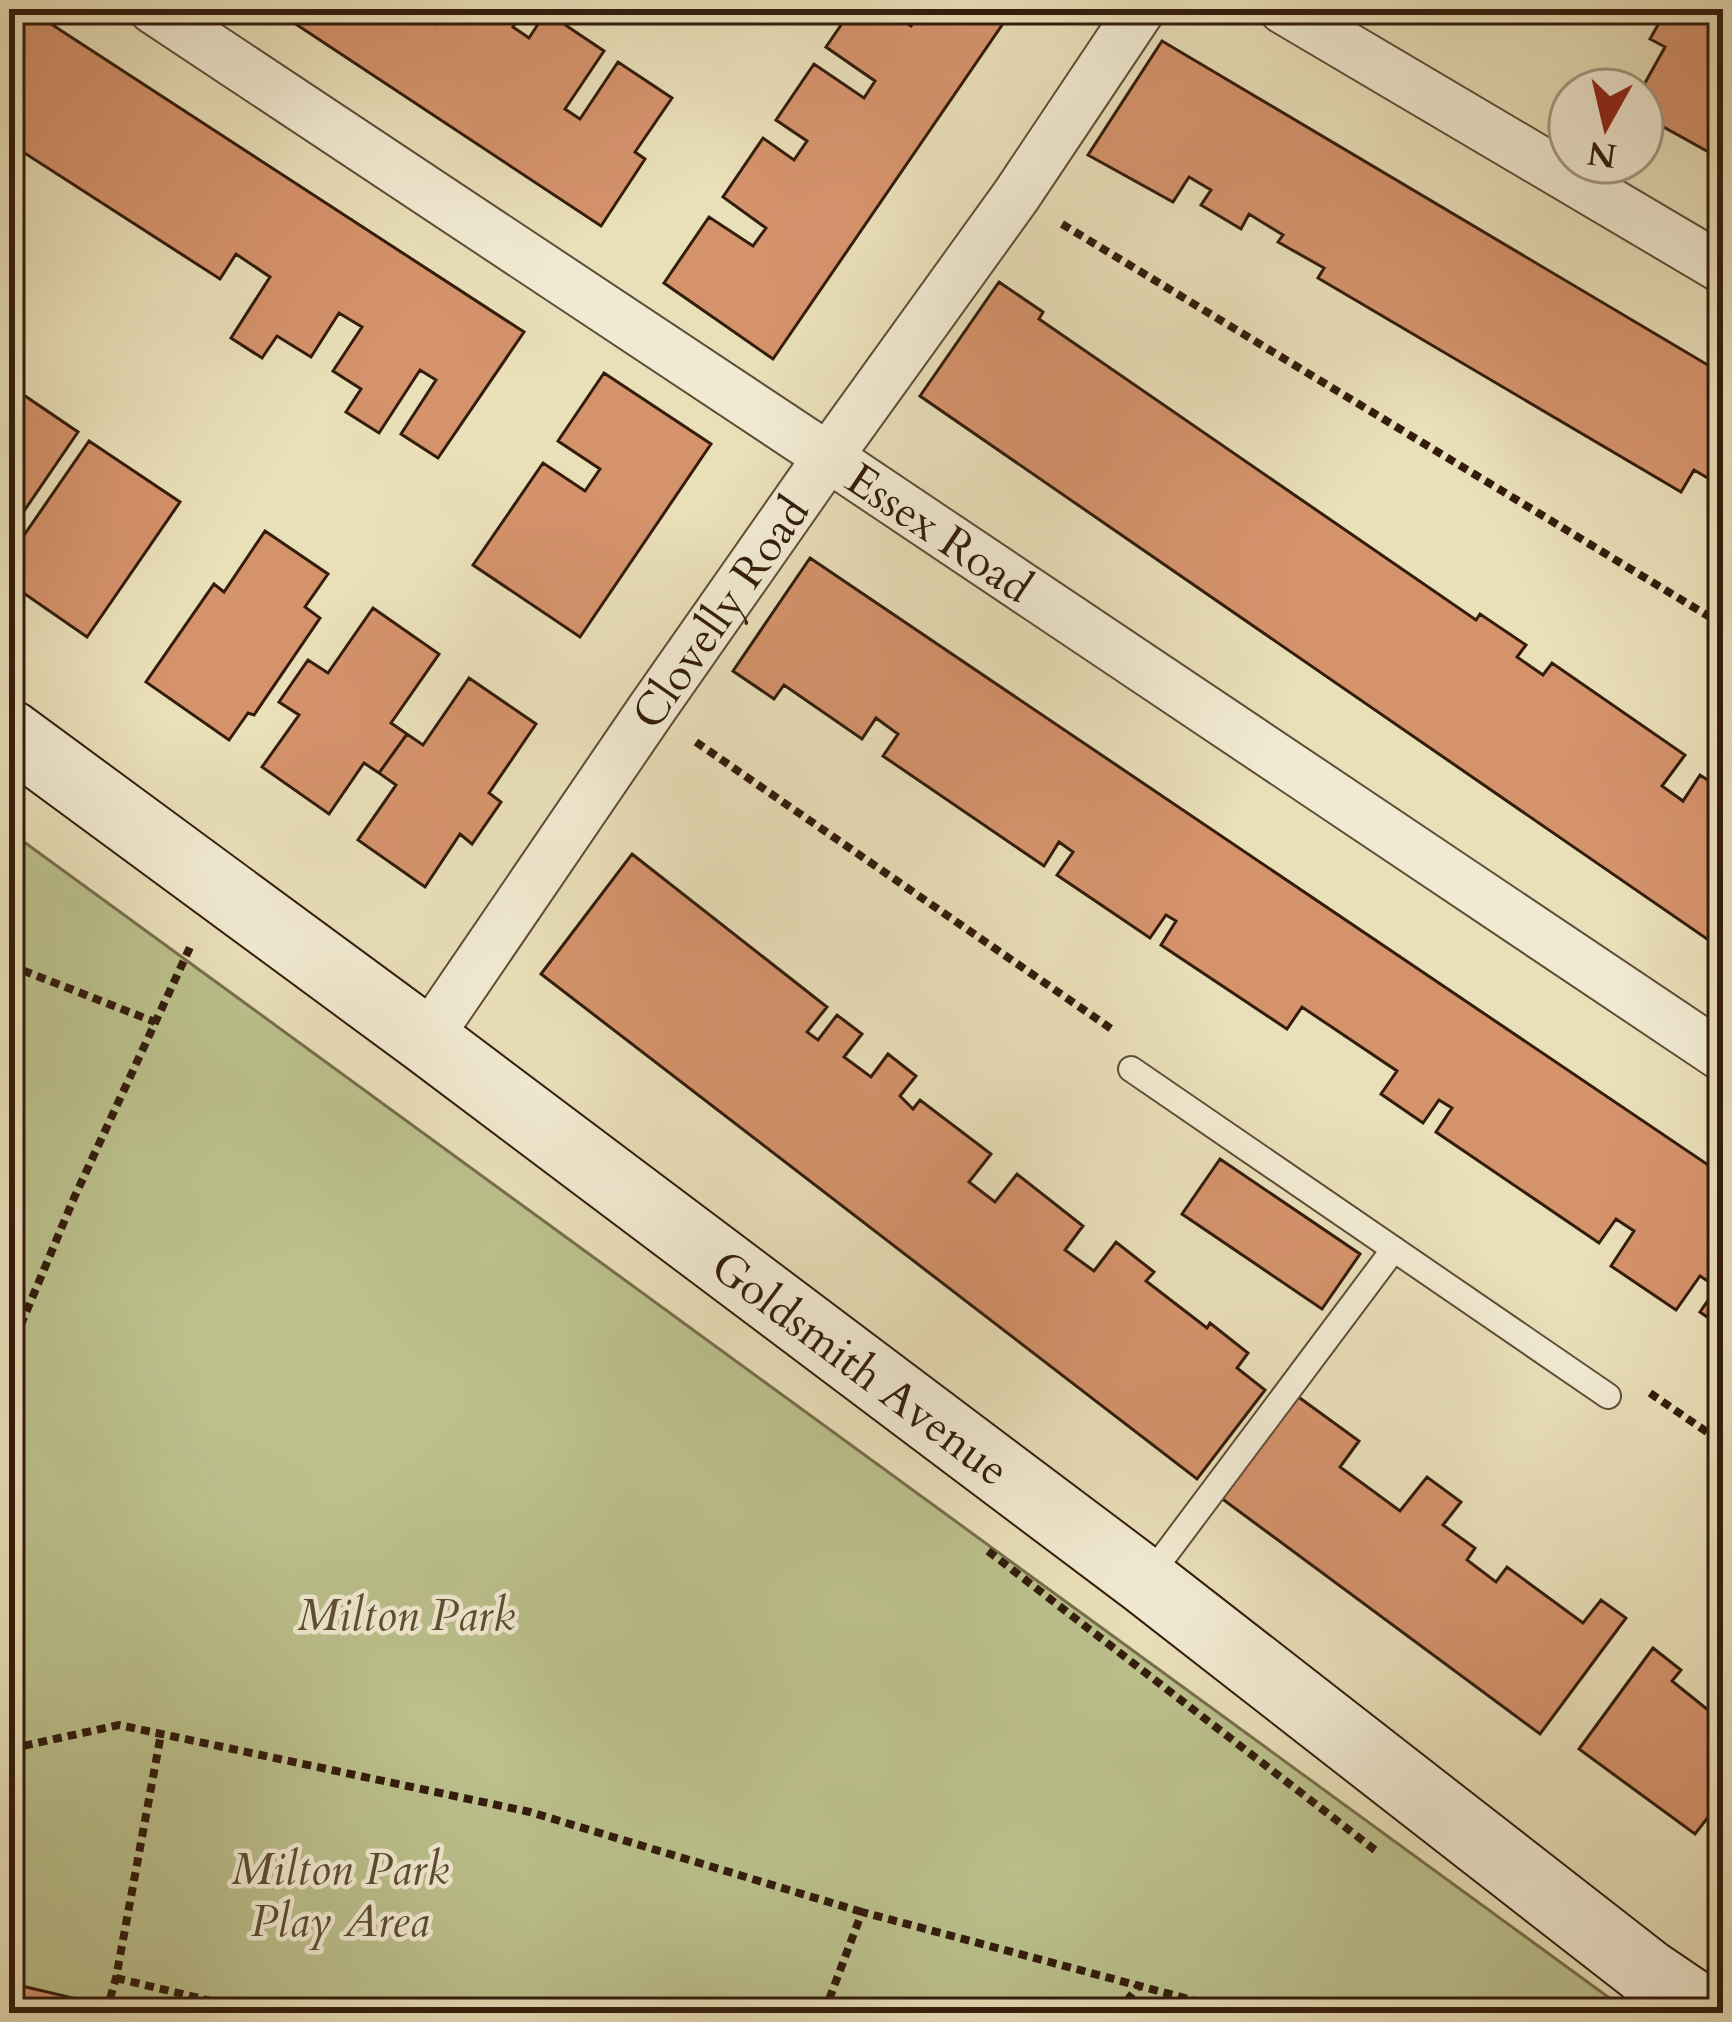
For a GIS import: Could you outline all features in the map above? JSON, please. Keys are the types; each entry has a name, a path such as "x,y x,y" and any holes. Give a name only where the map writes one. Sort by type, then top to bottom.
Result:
{"main road":[{"name":"Goldsmith Avenue","path":"9,734 426,1040 1145,1581 1706,2013"}],"street":[{"name":"Essex Road","path":"153,9 1723,1057"},
{"name":"Clovelly Road","path":"426,1040 651,710 1016,196 1141,9"},
{"path":"1283,9 1723,269"}],"lane":[{"path":"1131,1069 1608,1396"},
{"path":"1145,1581 1394,1249"}],"path":[{"path":"1016,196 1723,625"},
{"path":"651,710 1141,1050 1131,1069"},
{"path":"9,1353 74,1198 192,941 221,889"},
{"path":"9,965 155,1022"},
{"path":"1608,1396 1624,1375 1723,1443"},
{"path":"9,1749 119,1725 530,1812 862,1912 1241,2013"},
{"path":"106,2013 161,1734"},
{"path":"824,2013 862,1912"},
{"path":"116,1978 239,2008 240,2013"},
{"path":"1118,2013 1138,1986"}],"green space":[{"name":"Milton Park","path":"9,831 1630,2013 9,2013"}],"building":[{"path":"9,9 28,9 524,332 438,458 401,434 436,380 420,370 379,433 346,412 361,389 333,371 362,327 339,313 311,357 277,336 262,358 231,338 270,277 236,254 220,279 9,143"},
{"path":"273,9 419,9 435,24 445,9 525,9 513,27 529,38 546,12 604,51 565,109 580,119 618,62 672,98 635,152 645,159 601,226"},
{"path":"852,9 886,9 911,26 921,12 917,9 1013,9 773,359 664,283 709,217 753,246 766,228 723,197 763,138 794,160 807,141 776,120 814,64 864,98 875,81 826,47"},
{"path":"1667,9 1723,9 1723,160 1666,128 1666,66 1654,66 1665,47 1650,39"},
{"path":"1162,41 1723,374 1723,487 1694,470 1681,492 1318,278 1324,268 1278,242 1283,235 1249,214 1241,229 1201,205 1211,190 1189,177 1173,202 1088,155"},
{"path":"999,282 1043,312 1039,319 1476,620 1480,614 1526,645 1517,657 1543,675 1552,663 1685,755 1662,786 1683,801 1700,775 1723,790 1723,950 920,396"},
{"path":"604,373 711,444 580,637 473,565 543,463 585,491 600,469 558,441"},
{"path":"9,385 78,432 9,533"},
{"path":"89,441 180,502 87,637 9,583 9,557"},
{"path":"265,531 328,574 305,607 320,618 254,715 248,713 229,740 146,682 214,584 224,592"},
{"path":"810,558 1723,1175 1723,1328 1700,1312 1717,1287 1700,1276 1676,1310 1611,1266 1634,1231 1616,1219 1599,1243 1436,1132 1452,1108 1439,1100 1423,1123 1381,1094 1397,1071 1302,1007 1287,1029 1161,945 1176,921 1166,915 1150,938 1057,875 1073,852 1059,842 1044,866 883,756 898,734 876,718 862,739 784,685 774,699 733,671"},
{"path":"373,608 439,654 391,723 407,734 379,773 364,763 329,814 262,767 299,715 279,702 308,660 328,673"},
{"path":"469,678 536,724 489,793 501,802 472,844 460,834 425,887 358,840 396,785 379,773 407,734 423,745"},
{"path":"632,854 827,1007 807,1032 818,1040 837,1015 862,1034 844,1057 871,1077 888,1054 916,1076 900,1096 913,1109 920,1100 991,1154 969,1182 995,1202 1017,1174 1083,1226 1065,1250 1094,1271 1116,1242 1154,1272 1146,1281 1248,1353 1237,1368 1265,1390 1197,1479 541,974"},
{"path":"1220,1159 1360,1254 1322,1309 1182,1214"},
{"path":"1293,1393 1359,1441 1340,1467 1400,1511 1427,1477 1461,1502 1443,1525 1475,1548 1467,1560 1496,1582 1507,1567 1583,1623 1601,1600 1626,1618 1540,1734 1217,1495"},
{"path":"1653,1648 1681,1670 1672,1681 1723,1722 1723,1798 1695,1834 1579,1749"},
{"path":"9,1983 86,2001 83,2013 9,2013"}],"park label":[{"name":"Milton Park Play Area","path":"340,1894"}]}
